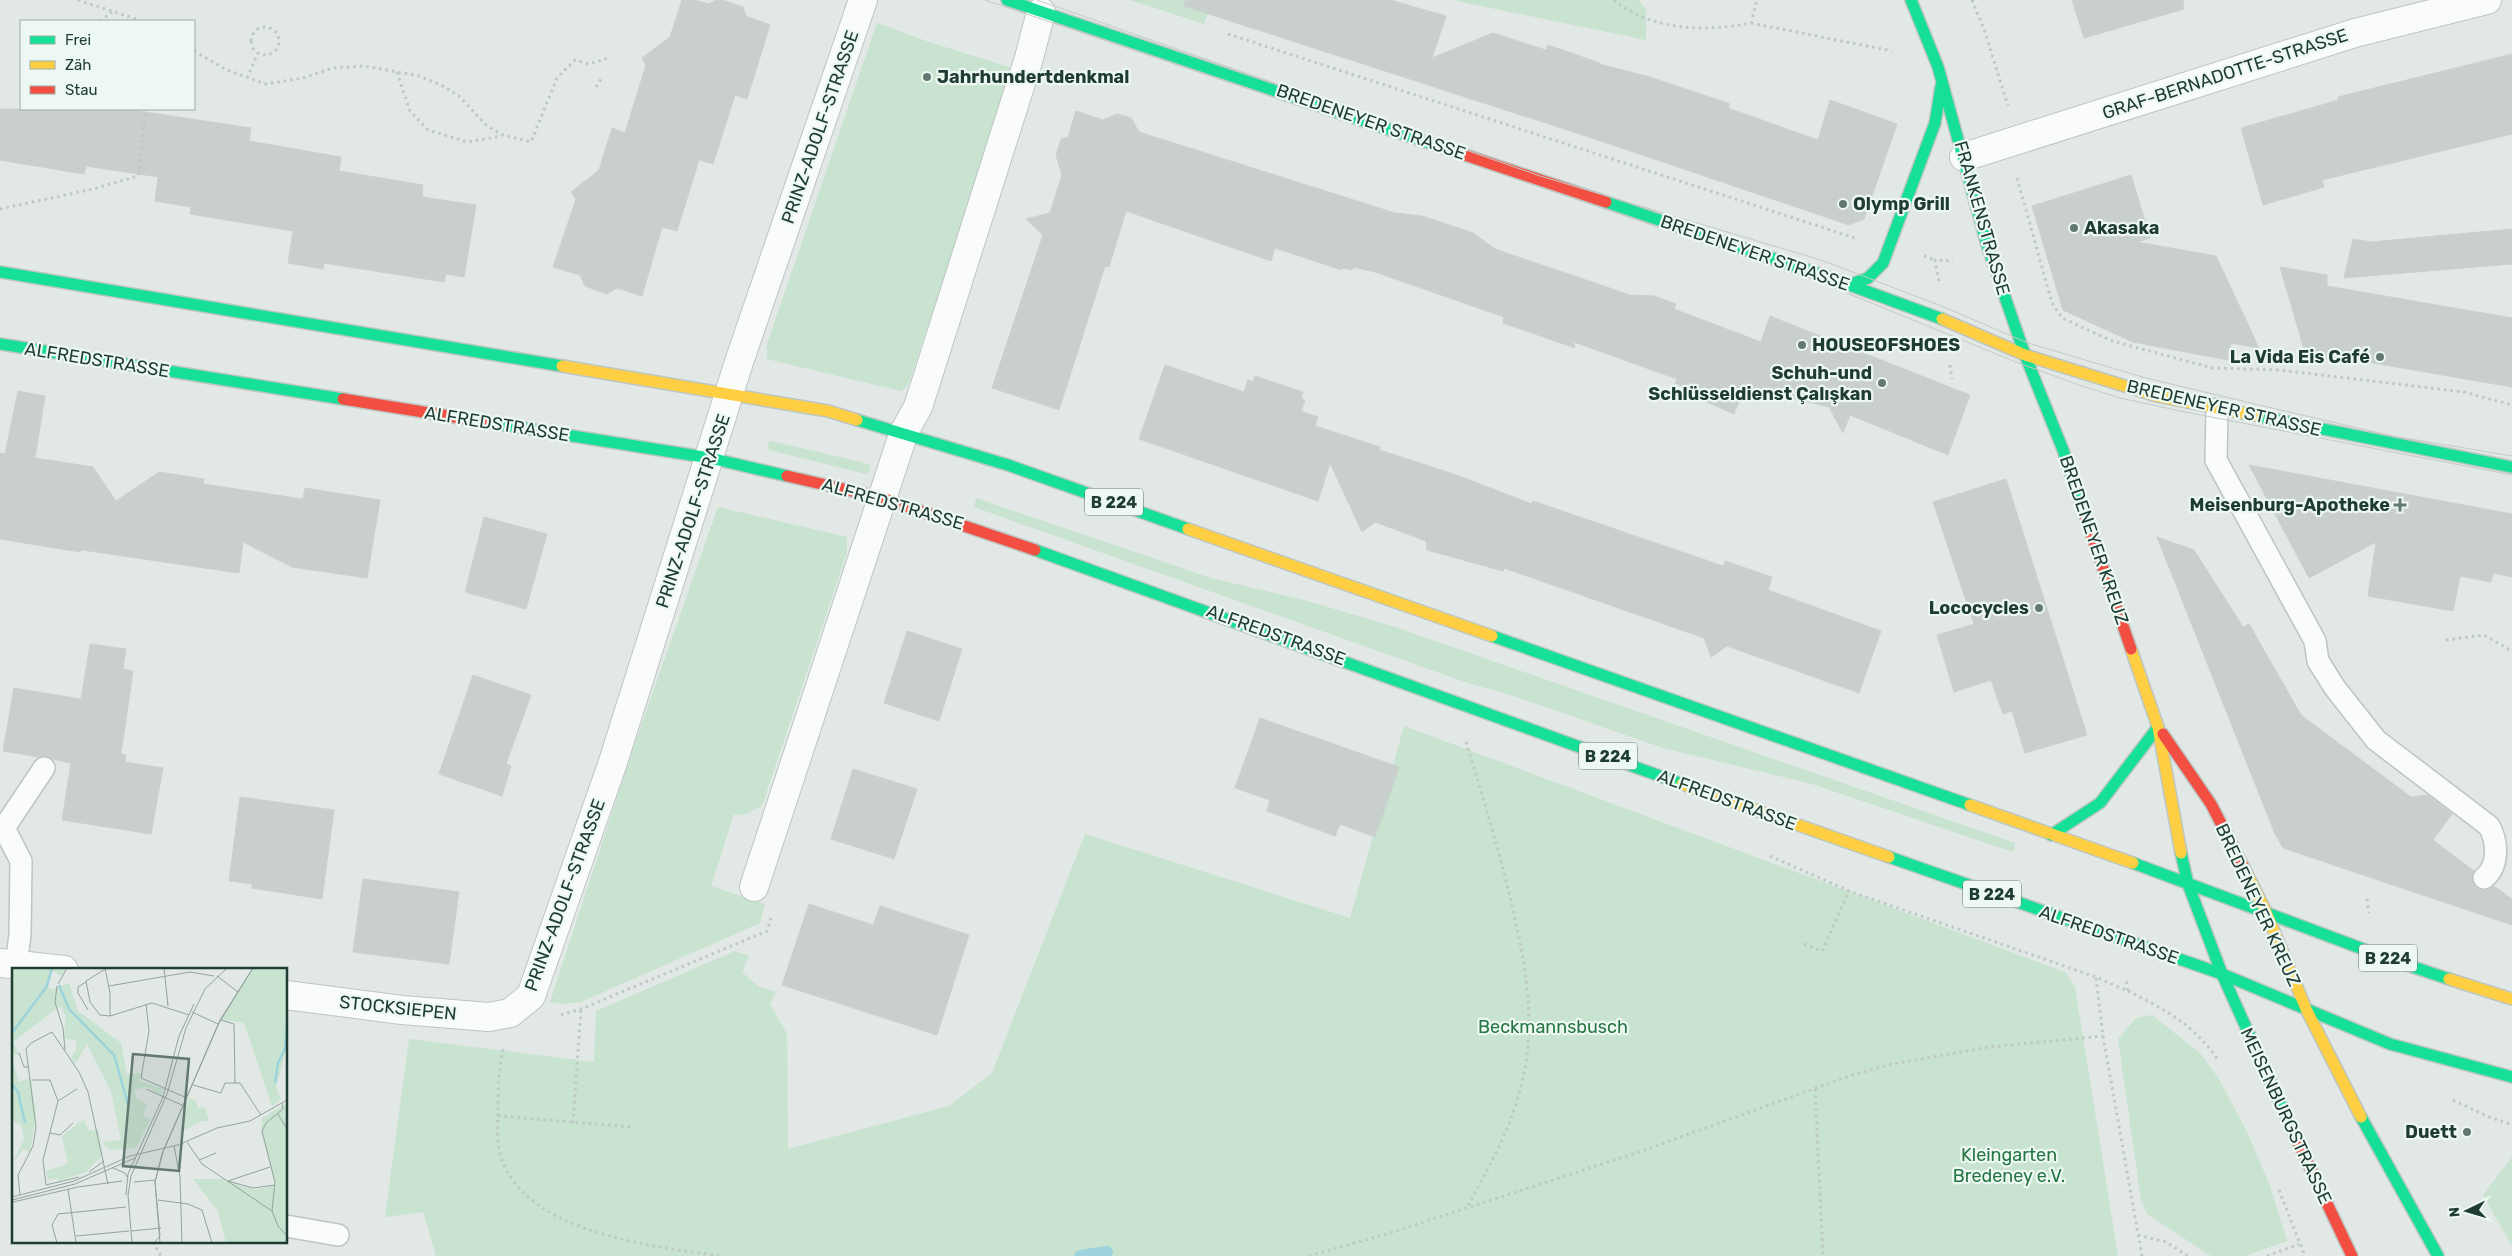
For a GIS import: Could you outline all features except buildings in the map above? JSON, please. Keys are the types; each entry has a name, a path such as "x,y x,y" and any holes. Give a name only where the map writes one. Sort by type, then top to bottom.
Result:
{"main road":[{"name":"BREDENEYER STRASSE","path":"1007,0 1293,95 1849,285 1946,321 2025,355 2157,396 2512,467"},
{"name":"FRANKENSTRASSE","path":"1911,0 1942,80 1987,245 2025,355"},
{"name":"FRANKENSTRASSE","path":"1849,285 1868,278 1883,263 1934,124 1942,80"},
{"name":"B 224","path":"0,272 828,411 904,432 1017,468 2188,884 2395,961 2512,999"},
{"name":"ALFREDSTRASSE","path":"0,344 710,458 882,498 952,520 1453,698 1753,810 2222,974 2390,1044 2512,1077"},
{"name":"BREDENEYER KREUZ","path":"2025,355 2063,450 2158,727 2172,809 2188,884 2222,974"},
{"name":"BREDENEYER KREUZ","path":"2158,727 2211,804 2266,912 2306,1009"},
{"path":"2051,835 2100,803 2158,727"},
{"name":"MEISENBURGSTRASSE","path":"2222,974 2280,1104 2352,1256"},
{"path":"2306,1009 2420,1228 2438,1256"}],"street":[{"name":"PRINZ-ADOLF-STRASSE","path":"510,1013 532,996 612,762 743,352 862,0"},
{"name":"GRAF-BERNADOTTE-STRASSE","path":"1964,156 2355,33 2487,0"},
{"path":"754,887 904,432 918,407 1029,58 1041,12"},
{"path":"8,964 45,968"},
{"name":"STOCKSIEPEN","path":"288,995 489,1017 510,1013"}],"lane":[{"path":"2217,409 2216,460 2315,641 2318,661 2334,688 2380,736 2489,826 2493,833 2494,868 2484,878"},
{"path":"8,964 20,936 21,861 2,827 44,768"},
{"path":"288,1226 338,1234"}],"path":[{"path":"78,0 139,20"},
{"path":"1614,0 1625,9 1655,23 1722,29 1751,23 1900,52"},
{"path":"1751,23 1757,0"},
{"path":"1972,0 1985,32 2008,106 2007,143 2052,303 2062,318 2112,341 2213,368 2279,370 2464,392 2512,405"},
{"path":"101,20 113,12"},
{"path":"259,28 272,29 279,38 276,50 268,55 258,54 252,48 251,36 259,28"},
{"path":"1220,32 1847,236 1863,239"},
{"path":"195,52 247,78 266,84 303,78 333,68 364,66 419,76 447,88 459,96 487,126 503,136 531,142 557,78 575,60 588,64 608,58"},
{"path":"247,78 258,54"},
{"path":"397,72 410,111 419,123 428,130 467,142 503,136"},
{"path":"596,87 603,76"},
{"path":"0,209 93,189 138,176 146,110"},
{"path":"1940,284 1936,260 1953,261"},
{"path":"1950,365 1952,378"},
{"path":"2446,640 2484,634 2512,651"},
{"path":"1453,698 1488,814 1508,889 1524,960 1530,1025 1521,1087 1512,1116 1467,1208"},
{"path":"719,1256 616,1239 584,1228 546,1209 528,1196 512,1178 505,1166 497,1135 501,1056 510,1013 545,1018 581,1010 767,930 776,902 754,887"},
{"path":"1804,944 1822,951 1849,891"},
{"path":"2096,977 2103,1036 2142,1256"},
{"path":"573,1123 581,1010"},
{"path":"1310,1256 1393,1232 1639,1152 1815,1090 1852,1075 1934,1056 1990,1047 2103,1036"},
{"path":"1815,1090 1823,1256"},
{"path":"2444,1096 2489,1117 2512,1125"},
{"path":"498,1116 631,1126"},
{"path":"2138,1235 2166,1242 2188,1256"},
{"path":"154,1244 161,1256"},
{"path":"2266,1256 2300,1244"}],"green space":[{"path":"1130,0 1213,0 1204,24"},
{"path":"1452,0 1639,0 1646,10 1646,40"},
{"path":"877,23 929,42 1015,69 908,385 901,391 767,359 767,344"},
{"path":"771,441 865,463 870,466 870,471 866,474 769,450 767,445"},
{"path":"976,498 1211,578 1304,600 1395,627 2015,843 2013,852 1812,784 1663,748 1514,696 1465,682 974,507"},
{"path":"718,507 847,537 847,552 762,806 743,815 734,814 711,886 765,904 760,923 581,1002 563,1004 550,1002 631,755"},
{"name":"Beckmannsbusch","path":"1404,726 2065,972 2075,987 2118,1256 436,1256 423,1212 385,1217 409,1039 594,1062 596,1011 735,951 749,956 742,972 759,987 776,992 770,1004 787,1034 788,1149 949,1106 992,1073 1085,834 1350,918"},
{"path":"2152,1015 2201,1054 2219,1079 2248,1134 2270,1186 2287,1241 2245,1256 2211,1256 2147,1214 2141,1200 2118,1039 2136,1018"},
{"path":"2512,1157 2512,1246 2483,1195"}],"waterway":[{"name":"STOCKSIEPEN","path":"1080,1256 1107,1252"}],"tram line":[{"path":"985,0 1815,280 2016,362 2120,398 2512,475"},
{"path":"1037,0 1540,176 1824,261 1944,307 2028,343 2146,378 2293,413 2393,436 2512,456"}],"traffic: fast":[{"path":"1007,0 1441,147"},
{"path":"1911,0 1938,67 1987,245 2025,355 2063,450 2084,513"},
{"path":"1849,285 1868,278 1883,263 1935,123 1941,86"},
{"path":"1606,202 1825,276 1942,319"},
{"path":"0,272 562,366"},
{"path":"0,344 343,399"},
{"path":"2258,416 2512,467"},
{"path":"857,420 1008,465 1188,529"},
{"path":"485,422 710,458 787,476"},
{"path":"1035,550 1682,784"},
{"path":"1492,636 1970,805"},
{"path":"2051,835 2100,803 2158,727"},
{"path":"2181,853 2188,884 2222,974 2294,1134"},
{"path":"1889,857 2222,974 2390,1044 2512,1077"},
{"path":"2133,863 2395,961 2449,979"},
{"path":"2361,1117 2438,1256"}],"traffic: slow":[{"path":"1942,319 2025,355 2157,396 2258,416"},
{"path":"562,366 828,411 857,420"},
{"path":"1188,529 1492,636"},
{"path":"2131,649 2158,727 2181,853"},
{"path":"1682,784 1889,857"},
{"path":"1970,805 2133,863"},
{"path":"2244,868 2266,912 2306,1009 2361,1117"},
{"path":"2449,979 2512,999"}],"traffic: jam":[{"path":"1441,147 1606,202"},
{"path":"343,399 485,422"},
{"path":"787,476 882,498 1035,550"},
{"path":"2084,513 2131,649"},
{"path":"2163,734 2211,804 2244,868"},
{"path":"2294,1134 2352,1256"}],"place":[{"name":"Jahrhundertdenkmal","path":"927,77"},
{"name":"Olymp Grill","path":"1843,204"},
{"name":"Akasaka","path":"2074,228"},
{"name":"HOUSEOFSHOES","path":"1802,345"},
{"name":"La Vida Eis Café","path":"2380,357"},
{"name":"Schuh-und Schlüsseldienst Çalışkan","path":"1882,383"},
{"name":"Meisenburg-Apotheke","path":"2400,505"},
{"name":"Lococycles","path":"2039,608"},
{"name":"Duett","path":"2467,1132"}],"park label":[{"name":"Kleingarten Bredeney e.V.","path":"2009,1165"}]}
